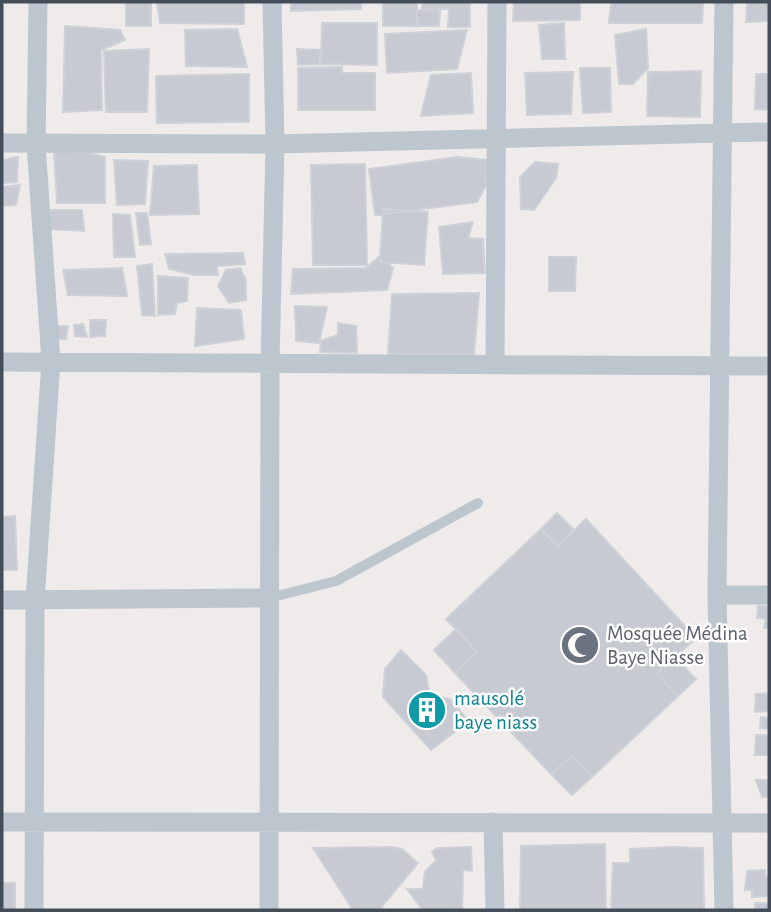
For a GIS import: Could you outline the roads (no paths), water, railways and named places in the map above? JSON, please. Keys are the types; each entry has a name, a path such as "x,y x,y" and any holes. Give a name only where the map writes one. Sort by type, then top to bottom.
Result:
{"street":[{"path":"34,910 35,600 51,361 36,145 38,2"},
{"path":"269,910 270,365 275,144 272,2"},
{"path":"495,365 497,2"},
{"path":"724,2 717,595 724,910"},
{"path":"2,143 275,144 769,132"},
{"path":"2,362 769,366"},
{"path":"717,595 769,594"},
{"path":"2,600 269,598"},
{"path":"2,822 769,823"},
{"path":"493,822 495,910"}],"lane":[{"path":"269,598 336,581 478,503"}],"place":[{"name":"Mosquée Médina Baye Niasse","path":"580,645"},
{"name":"mausolé baye niass","path":"427,710"}]}
